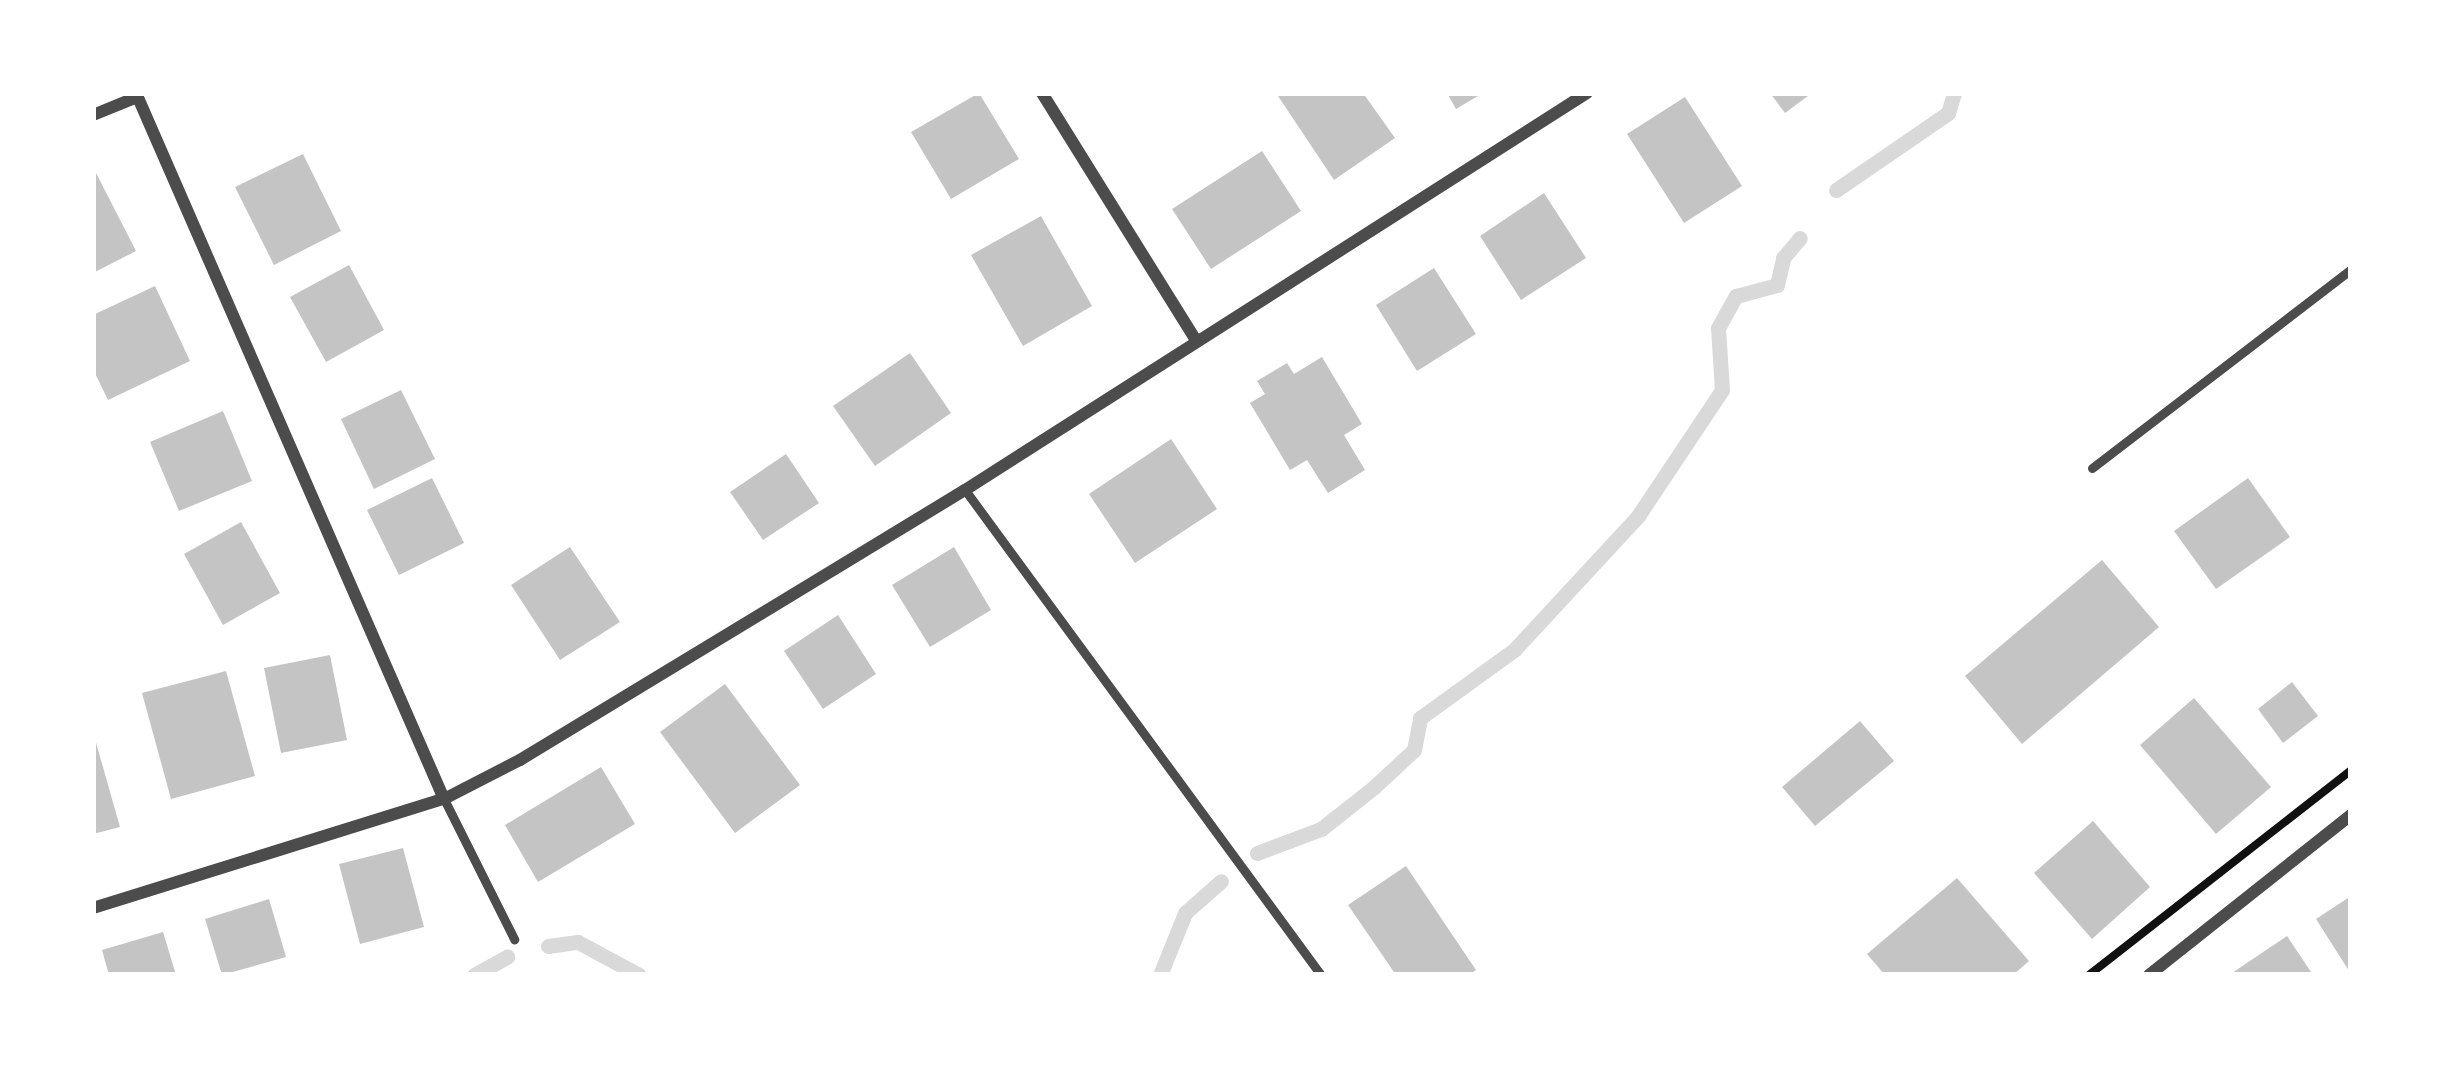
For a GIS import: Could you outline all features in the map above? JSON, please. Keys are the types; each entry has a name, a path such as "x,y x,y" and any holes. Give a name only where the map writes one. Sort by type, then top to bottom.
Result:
{"street":[{"path":"1042,93 1195,339"},
{"path":"93,908 443,799 965,490 1587,93"},
{"path":"93,115 137,95 443,799"},
{"path":"2149,975 2351,815"}],"lane":[{"path":"2092,468 2351,269"},
{"path":"965,490 1321,975"},
{"path":"443,799 514,939"}],"path":[{"path":"2089,975 2351,770"}],"building":[{"path":"979,93 1019,159 951,199 911,132"},
{"path":"1363,93 1395,138 1334,180 1278,96"},
{"path":"1447,93 1483,93 1456,109"},
{"path":"1770,93 1812,93 1785,113"},
{"path":"1685,97 1742,186 1684,223 1627,134"},
{"path":"1262,151 1301,211 1211,269 1172,209"},
{"path":"303,154 341,231 274,265 235,187"},
{"path":"93,167 136,251 93,273"},
{"path":"1544,193 1586,258 1521,300 1480,236"},
{"path":"1041,216 1092,306 1023,346 971,255"},
{"path":"349,265 384,330 326,362 290,297"},
{"path":"1434,268 1476,334 1417,371 1376,305"},
{"path":"155,286 190,361 108,400 93,369 93,315"},
{"path":"910,353 951,413 875,466 833,406"},
{"path":"1322,357 1362,424 1344,435 1365,470 1328,493 1307,460 1290,470 1250,403 1265,394 1257,381 1287,363 1294,374"},
{"path":"401,390 435,459 374,489 341,419"},
{"path":"223,411 252,481 179,511 150,442"},
{"path":"1171,439 1217,509 1135,563 1089,494"},
{"path":"786,454 819,503 763,540 730,492"},
{"path":"432,478 464,543 399,575 367,510"},
{"path":"2248,478 2290,537 2216,589 2174,531"},
{"path":"241,522 280,593 223,625 184,554"},
{"path":"570,547 620,622 560,660 511,585"},
{"path":"954,547 991,610 930,647 892,585"},
{"path":"2102,560 2159,627 2022,744 1965,676"},
{"path":"838,615 876,674 823,709 784,651"},
{"path":"330,655 347,740 281,753 264,668"},
{"path":"226,671 255,776 171,799 142,693"},
{"path":"2292,682 2318,716 2283,743 2258,709"},
{"path":"725,684 800,785 735,833 660,732"},
{"path":"2194,698 2271,787 2216,834 2140,745"},
{"path":"1860,721 1894,761 1815,826 1782,787"},
{"path":"93,732 120,827 93,834"},
{"path":"601,767 635,824 538,882 505,825"},
{"path":"2093,821 2150,887 2092,939 2034,873"},
{"path":"403,848 424,927 360,944 339,864"},
{"path":"1406,866 1476,970 1469,975 1396,975 1348,905"},
{"path":"1957,878 2029,961 2013,975 1885,975 1867,954"},
{"path":"2351,896 2351,974 2316,919"},
{"path":"269,899 286,957 222,975 205,919"},
{"path":"163,932 176,975 109,975 102,950"},
{"path":"2287,936 2313,975 2229,975"}],"waterway":[{"path":"1836,190 1948,113 1954,93"},
{"path":"1257,853 1321,829 1374,787 1414,750 1420,718 1514,650 1638,516 1722,390 1718,328 1736,296 1777,285 1783,258 1800,238"},
{"path":"1160,975 1185,913 1221,881"},
{"path":"548,946 578,942 639,975"},
{"path":"474,975 507,957"}]}
